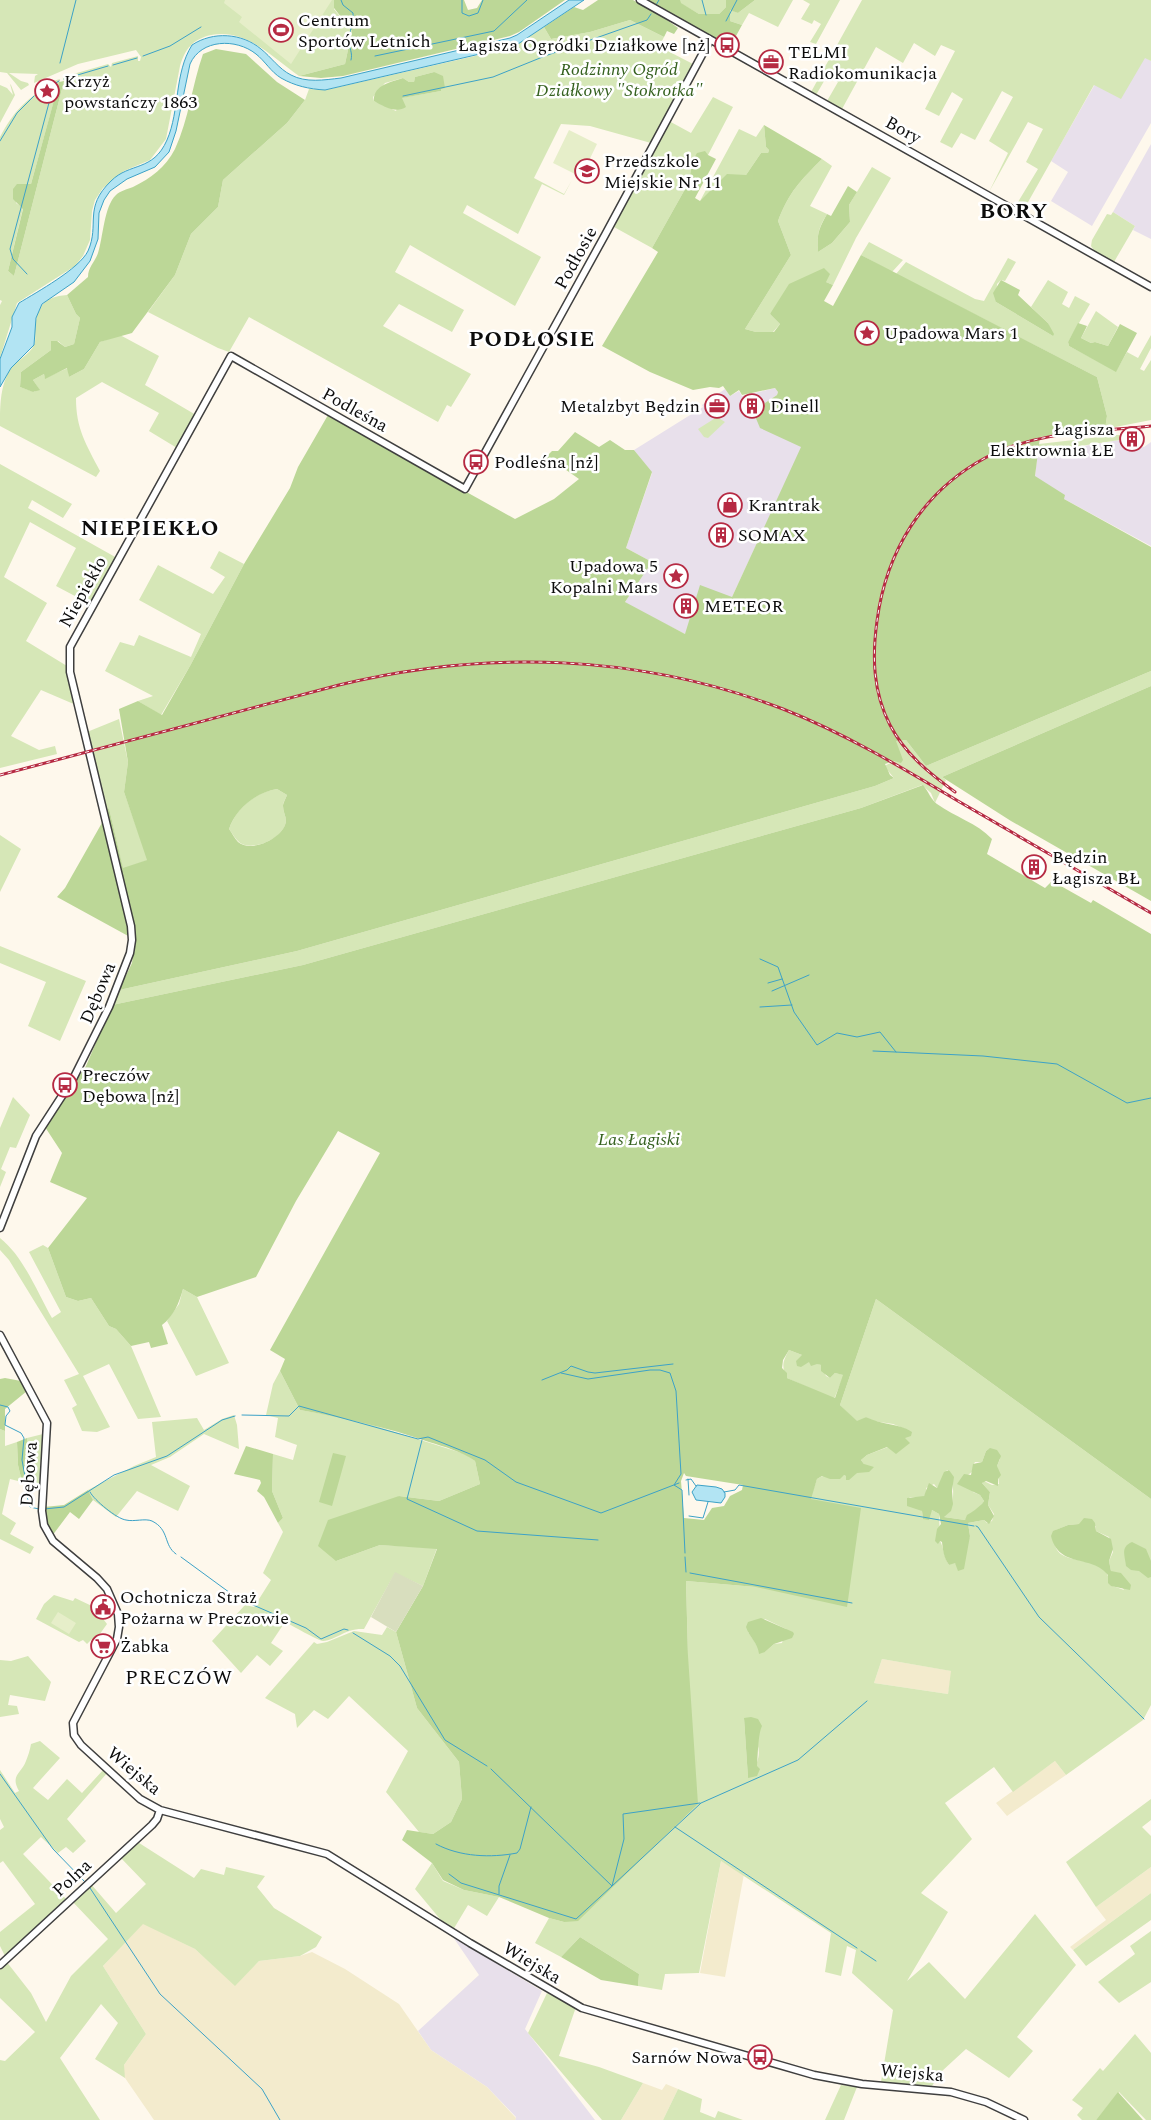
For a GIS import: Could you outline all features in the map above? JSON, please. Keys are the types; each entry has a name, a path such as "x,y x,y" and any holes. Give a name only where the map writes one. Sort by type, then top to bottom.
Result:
{"street":[{"name":"Bory","path":"640,0 1151,286"},
{"name":"Podłosie","path":"465,489 710,40"},
{"name":"Podleśna","path":"231,356 465,489"},
{"name":"Niepiekło","path":"81,718 69,666 71,644 231,356"},
{"name":"Dębowa","path":"0,1228 32,1144 40,1128 73,1080 90,1047 109,1008 131,949 131,926 81,718"},
{"name":"Dębowa","path":"0,1335 47,1423 42,1511 45,1529 53,1541 105,1586 116,1606 119,1627 115,1645 76,1716 73,1723 73,1731"},
{"name":"Wiejska","path":"73,1731 81,1745 140,1799 160,1810 327,1854 470,1943 582,2008 814,2075 862,2084 951,2092 997,2106 1024,2120"},
{"name":"Polna","path":"0,1965 152,1825 157,1820 160,1810"}],"shaded area":[{"path":"1145,57 1151,61 1151,123 1092,226 1051,201 1068,172 1051,161 1095,84"},
{"path":"1151,144 1151,239 1133,230 1135,226 1113,212"},
{"path":"775,388 778,392 777,395 757,409 802,447 732,597 685,634 628,605 625,602 652,562 626,548 652,473 634,450 703,407 702,405 725,389 730,396 739,391 742,396"},
{"path":"1126,439 1127,449 1144,447 1151,442 1151,546 1064,499 1035,477 1037,457 1054,451"},
{"path":"882,1659 952,1671 948,1694 874,1683"},
{"path":"1055,1761 1066,1775 1007,1816 996,1803"},
{"path":"721,1861 744,1874 725,1977 700,1973"},
{"path":"1151,1867 1151,1893 1073,1950 1070,1947 1106,1920 1096,1907"},
{"path":"143,1923 195,1949 235,1985 259,1961 300,1956 312,1952 345,1969 399,2004 431,2050 487,2087 516,2118 515,2120 154,2120 125,2078 123,2069 146,2034 103,1966"},
{"path":"453,1937 542,1991 525,2029 595,2120 515,2120 516,2117 487,2087 431,2050 418,2031 479,1975"},
{"path":"643,2083 662,2090 666,2084 678,2089 663,2120 621,2120"}],"green space":[{"path":"0,0 334,0 334,9 352,31 345,64 299,76 258,46 236,36 224,34 211,35 195,42 187,50 180,66 166,139 150,160 124,171 103,188 95,200 92,211 90,240 83,256 75,266 17,303 0,358 0,305 2,301 0,300 0,137 10,120 25,103 44,88 47,92 45,87 53,81 60,79 31,184 17,184 16,203 23,208 8,271 14,276 64,81 63,77 108,64 111,67 112,63 138,56 138,61 140,61 141,57 136,50 78,64 34,83 35,76 38,74 9,73 28,83 29,85 21,90 7,73 0,72"},
{"name":"Centrum Sportów Letnich","path":"225,0 332,0 291,64 239,22 242,17 224,3"},
{"path":"334,0 464,0 468,10 477,8 482,0 565,0 519,32 510,36 343,76 321,78 299,76 345,64 352,31 334,8"},
{"path":"598,0 633,0 678,28 674,34 667,31 664,37 630,20 590,32 551,39 544,27 574,7 583,10"},
{"path":"648,0 680,0 681,3 699,14 719,14 726,7 726,0 755,0 738,13 730,10 730,21 742,25 730,47"},
{"path":"680,0 726,0 726,7 719,14 699,14 680,3"},
{"path":"755,0 793,0 778,27 749,13 742,25 730,21 730,9 738,13"},
{"path":"803,0 840,0 816,44 810,42 821,24 814,20 812,24 801,19 810,4"},
{"path":"862,0 1151,0 1151,61 1145,58 1121,99 1094,85 1023,211 1015,207 1038,169 1026,162 1043,129 1028,122 989,192 1008,153 989,141 1013,97 1002,91 975,140 961,133 952,148 940,142 963,99 952,92 939,116 925,109 955,51 941,45 935,56 914,43 903,63 876,47 842,109 827,101 838,82 827,76 816,95 811,92"},
{"name":"Rodzinny Ogród Działkowy \"Stokrotka\"","path":"630,20 664,37 660,45 662,48 693,64 651,143 590,126 561,124 534,178 564,194 572,180 564,195 542,184 518,234 467,205 463,213 541,257 515,306 410,245 395,272 464,310 452,332 399,304 383,326 471,374 451,407 447,405 438,422 249,317 229,352 148,312 175,275 191,234 218,207 223,180 287,123 305,100 309,89 326,90 510,48 544,27 551,39 590,32","holes":["434,72 441,91 401,98 396,111 374,101 373,97 385,83 403,78 409,82 414,82 415,77"]},
{"path":"216,49 246,54 277,82 305,100 287,123 223,180 218,207 191,234 175,275 132,333 100,342 84,369 69,377 67,368 45,379 44,374 33,380 40,390 33,392 20,387 21,372 51,350 51,341 57,341 65,347 74,344 80,318 76,314 67,295 88,277 89,270 100,247 104,222 112,200 122,191 152,176 171,156 184,126 203,54"},
{"path":"434,72 443,76 445,88 441,89 441,91 402,98 406,107 398,110 374,101 376,91 388,83 403,78 409,82 414,82 415,77"},
{"path":"64,81 14,276 8,271 23,209 13,199 13,189 17,184 31,184 59,82"},
{"path":"10,84 15,95 0,123 0,85 7,88 13,95"},
{"path":"713,97 733,107 708,155 692,162 689,182 652,248 614,227 669,121 691,133"},
{"path":"764,125 768,153 761,153 746,175 700,201 739,129 756,137"},
{"path":"764,125 822,159 796,187 786,202 778,221 791,255 745,329 756,332 774,332 780,324 770,314 789,284 824,268 830,274 826,282 833,285 824,301 833,306 861,255 1097,377 1107,416 1105,429 1040,437 1035,476 1065,495 1064,499 1151,547 1151,671 926,766 906,740 896,741 903,760 901,763 894,761 885,764 890,775 894,778 875,786 297,951 119,990 132,963 135,941 106,811 109,808 123,868 147,860 124,792 128,762 119,709 138,701 162,715 244,564 290,488 298,467 328,415 515,519 554,499 579,479 552,460 544,459 552,451 558,451 575,432 599,447 610,440 625,450 634,450 652,472 626,548 652,562 625,602 685,634 700,585 732,597 801,447 760,428 755,416 759,413 756,409 777,395 778,392 775,388 742,395 739,390 730,396 723,386 693,390 650,372 602,346 658,252 652,248 689,182 692,162 697,153 705,151 716,159 695,198 700,201 727,174 746,175 761,153 768,153 769,150 766,147","holes":["277,789 287,795 283,806 286,823 277,835 257,845 250,846 238,842 229,829 232,821 248,802 255,797"]},
{"path":"569,130 597,144 581,177 553,163"},
{"path":"822,159 832,166 810,206 827,214 819,232 818,252 832,243 850,222 849,205 872,167 891,178 856,238 833,285 826,282 770,314 780,324 773,332 756,332 745,329 791,255 778,221 786,202 796,187"},
{"path":"848,186 857,192 849,205 850,222 832,243 818,252 818,236 822,224 827,214 831,216"},
{"path":"1113,212 1135,226 1114,262 1095,252 1091,246 1092,240 1107,214 1111,215"},
{"path":"869,242 903,260 892,272 861,255"},
{"path":"1008,258 1016,262 1005,281 1001,280 997,284 996,302 1053,336 1048,323 1031,307 1048,280 1068,292 1062,304 1069,308 1075,296 1090,304 1068,342 1069,346 1116,371 1127,352 1138,358 1151,335 1151,348 1140,369 1144,371 1151,360 1151,420 1105,429 1107,416 1097,377 896,274 906,262 975,299 984,301"},
{"path":"1001,280 1020,290 1018,295 1048,323 1054,334 1053,336 996,302 993,293"},
{"path":"67,295 76,314 80,318 74,344 65,347 58,341 51,350 21,372 20,387 34,392 39,389 33,380 44,374 45,378 68,368 69,377 84,369 100,342 120,335 159,356 145,385 196,415 177,448 149,431 159,413 102,382 76,398 80,428 100,471 96,477 0,426 5,380 12,367 34,345 37,315 40,309 43,304 52,298"},
{"path":"1096,311 1118,327 1108,346 1095,342 1091,343 1081,338"},
{"path":"1078,323 1087,326 1081,338 1091,343 1095,342 1108,346 1120,324 1137,333 1116,372 1069,346 1068,342"},
{"path":"717,417 725,422 708,438 704,437 698,429"},
{"path":"1125,435 1126,439 1054,450 1037,457 1039,444"},
{"path":"0,464 72,504 63,518 32,500 28,508 117,558 90,604 56,586 76,548 30,522 4,577 47,603 26,641 67,666 76,705 41,690 11,736 39,750 55,746 57,754 0,768"},
{"path":"219,551 244,564 190,666 161,715 138,701 153,696 105,671 120,642 134,646 139,635 191,657 201,634 139,600 158,565 213,594 225,577 210,568"},
{"path":"1151,671 1151,686 942,777 946,780 935,803 931,793 922,785 861,808 303,965 112,1005 119,990 297,951 875,786 894,778 884,766 895,761 899,751 895,741 906,740 926,766"},
{"path":"1151,686 1151,901 1011,821 942,777"},
{"path":"119,719 128,762 124,792 148,860 123,869 109,808 106,811 87,732"},
{"name":"Las Łagiski","path":"923,785 935,803 973,824 992,839 987,854 1045,888 1052,881 1091,903 1093,900 1151,934 1151,1499 876,1299 840,1405 857,1421 866,1417 912,1432 911,1436 905,1438 910,1443 896,1454 887,1447 867,1455 861,1460 864,1464 874,1467 869,1472 857,1473 849,1480 846,1480 844,1475 840,1479 830,1479 822,1476 817,1479 811,1499 861,1508 847,1607 756,1587 686,1581 688,1656 698,1804 578,1921 564,1922 549,1918 499,1897 464,1890 443,1880 432,1863 402,1840 407,1830 433,1834 451,1822 462,1799 459,1762 417,1708 396,1632 423,1586 437,1549 380,1545 336,1561 318,1546 328,1520 399,1496 439,1501 480,1484 475,1461 453,1450 381,1427 300,1410 280,1371 285,1359 270,1350 380,1153 338,1131 296,1201 256,1277 197,1297 183,1289 170,1318 162,1325 168,1344 151,1348 149,1342 131,1346 116,1329 109,1326 91,1298 78,1301 66,1297 48,1248 87,1198 50,1182 62,1153 45,1127 86,1066 112,1005 303,965 861,808","holes":["789,1350 802,1355 796,1361 797,1366 801,1367 809,1362 811,1366 821,1365 821,1371 830,1378 835,1373 843,1375 835,1398 787,1378 787,1373 782,1368 783,1360","684,1473 686,1476 743,1485 742,1490 730,1496 724,1506 712,1508 704,1520 684,1518 681,1481"]},
{"path":"277,789 287,795 283,805 286,820 282,830 273,839 254,846 240,843 229,829 232,821 254,797"},
{"path":"103,821 130,937 57,897 65,888"},
{"path":"0,835 21,849 0,892"},
{"path":"0,946 86,981 60,1041 28,1026 46,982 0,963"},
{"path":"13,1097 30,1115 16,1148 10,1147 1,1169 6,1172 0,1187 0,1128"},
{"path":"0,1238 9,1246 23,1265 52,1318 61,1312 29,1252 43,1245 48,1248 66,1297 78,1301 91,1298 109,1326 116,1329 131,1346 161,1417 138,1419 109,1364 83,1376 110,1427 97,1432 82,1431 72,1408 77,1405 64,1380 79,1374 9,1260 0,1250"},
{"path":"183,1289 197,1297 229,1363 196,1376 167,1321 179,1304"},
{"path":"876,1299 1151,1499 1151,1705 1143,1720 1066,1775 1055,1761 1013,1792 994,1767 945,1803 972,1839 921,1893 948,1912 907,1981 929,1962 965,1999 1035,1914 1076,1965 1017,2037 1033,2051 1009,2078 966,2049 941,2072 932,2086 881,2082 893,2010 852,1973 856,1950 847,1946 841,1976 825,1972 831,1933 721,1861 699,1973 665,1974 662,1990 638,1986 639,1974 580,1937 561,1957 535,1943 549,1918 564,1922 688,1656 686,1581 756,1587 810,1499 817,1479 829,1475 851,1476 864,1464 861,1460 867,1455 888,1447 896,1453 908,1430 893,1424 873,1421 866,1417 857,1422 840,1405","holes":["993,1449 1000,1459 997,1466 999,1484 992,1485 984,1481 982,1483 990,1492 988,1505 994,1514 992,1521 987,1523 984,1520 968,1523 970,1536 957,1565 954,1562 949,1565 940,1541 939,1514 932,1510 923,1519 922,1511 909,1497 923,1497 927,1492 926,1488 934,1484 937,1488 947,1470 949,1470 952,1479 953,1497 951,1508 944,1517 965,1520 984,1501 980,1495 973,1492 968,1475 973,1471 975,1462 982,1462 986,1451","1068,1525 1096,1526 1096,1531 1109,1537 1113,1552 1109,1561 1111,1571 1124,1590 1110,1585 1105,1571 1098,1566 1063,1555 1057,1550 1055,1542 1056,1530","765,1619 786,1629 782,1643 774,1644 765,1652 758,1647 748,1632","882,1659 951,1671 948,1694 874,1683","744,1718 758,1748 759,1754 754,1769 748,1778"]},
{"path":"789,1350 802,1355 806,1363 809,1361 821,1365 826,1376 830,1378 835,1373 844,1375 834,1399 787,1378 784,1364"},
{"path":"280,1371 300,1410 357,1420 465,1454 475,1461 480,1484 439,1501 399,1496 336,1561 380,1545 437,1548 423,1586 395,1573 364,1629 352,1630 328,1640 320,1640 285,1622 271,1643 283,1651 270,1666 257,1655 241,1673 212,1641 245,1605 254,1607 271,1580 263,1573 283,1532 278,1523 283,1518 272,1491 273,1454 293,1460 297,1445 275,1437 278,1418 266,1415 273,1384"},
{"path":"0,1379 21,1381 27,1391 5,1409 5,1431 0,1429"},
{"path":"234,1415 237,1425 239,1449 204,1434 170,1457 151,1465 190,1486 178,1511 137,1491 116,1517 93,1500 88,1490 134,1466 156,1457 152,1422 197,1418 204,1430 222,1419"},
{"path":"0,1429 5,1431 5,1446 17,1442 18,1465 22,1482 10,1479 2,1514 16,1523 10,1534 34,1547 30,1554 0,1539"},
{"path":"43,1434 39,1486 31,1484 27,1438"},
{"path":"27,1438 31,1484 22,1482 18,1465 17,1442"},
{"path":"246,1446 273,1454 272,1491 283,1518 278,1523 264,1497 257,1491 261,1483 260,1480 234,1474"},
{"path":"990,1448 997,1450 1001,1456 997,1466 1001,1475 998,1479 998,1486 986,1481 982,1483 990,1492 988,1505 994,1516 989,1524 984,1520 968,1523 970,1536 964,1569 958,1571 955,1563 949,1565 947,1562 942,1542 940,1541 938,1544 935,1541 937,1529 941,1524 939,1514 932,1510 929,1520 923,1519 922,1511 907,1506 907,1498 924,1496 929,1483 937,1488 944,1472 949,1470 954,1477 953,1504 951,1511 944,1517 965,1520 967,1515 984,1501 980,1495 957,1484 964,1474 971,1475 973,1464 982,1462 986,1451"},
{"path":"333,1453 346,1456 332,1506 319,1502"},
{"path":"88,1490 93,1500 79,1519 70,1512 52,1536 47,1528 44,1507 64,1505"},
{"path":"1084,1518 1092,1519 1095,1523 1096,1531 1111,1539 1113,1549 1109,1561 1111,1571 1121,1573 1131,1585 1130,1590 1111,1586 1108,1583 1108,1575 1101,1569 1068,1557 1055,1546 1051,1536 1053,1531 1068,1525 1079,1524"},
{"path":"1132,1542 1146,1549 1151,1561 1151,1577 1148,1578 1139,1571 1131,1570 1126,1566 1125,1549"},
{"path":"395,1572 423,1586 396,1632 371,1617"},
{"path":"54,1595 73,1601 75,1598 94,1607 107,1624 97,1638 92,1639 87,1644 83,1640 79,1642 36,1619 44,1604"},
{"path":"58,1612 76,1623 69,1634 51,1623"},
{"path":"761,1618 793,1632 792,1638 774,1644 765,1652 759,1654 746,1627 748,1622"},
{"path":"387,1627 396,1632 417,1708 459,1762 462,1799 451,1822 433,1834 419,1832 386,1792 408,1751 349,1696 328,1719 314,1710 297,1728 295,1714 265,1698 314,1642 317,1644 327,1642 354,1631 382,1635"},
{"path":"28,1656 51,1682 45,1701 10,1695 8,1705 17,1706 19,1714 0,1717 0,1660 11,1661"},
{"path":"744,1718 758,1719 762,1726 757,1766 760,1769 757,1776 748,1778"},
{"path":"40,1741 60,1758 33,1788 48,1800 67,1779 82,1793 104,1769 108,1772 67,1819 86,1841 73,1853 66,1847 58,1853 41,1837 23,1854 68,1901 5,1956 0,1946 0,1932 35,1904 3,1861 0,1863 0,1830 4,1827 0,1819 0,1770 15,1793 19,1791 16,1781 17,1775 26,1761 31,1744"},
{"path":"1151,1799 1151,1820 1142,1827 1151,1836 1151,1867 1096,1907 1066,1862"},
{"path":"136,1841 194,1878 201,1869 224,1875 226,1867 265,1876 257,1887 274,1908 322,1937 316,1947 300,1956 259,1961 235,1986 195,1949 143,1924 103,1966 146,2034 124,2065 125,2078 95,2059 118,2023 101,2004 60,2058 100,2120 0,2120 0,2060 5,2061 35,2032 0,1998 0,1967 6,1961 31,1993 46,2022 71,1976 108,1939 71,1900 90,1883 116,1913 146,1884 119,1856"},
{"path":"432,1863 443,1881 464,1890 499,1897 487,1916 468,1905 453,1930 445,1925 415,1889"},
{"path":"1151,1893 1151,1920 1086,1966 1073,1950"},
{"path":"1151,1931 1151,1982 1119,2003 1098,1982 1135,1954 1130,1946"},
{"path":"580,1937 639,1974 638,1986 601,1980 561,1957"},
{"path":"547,1993 576,2007 559,2056 599,2067 643,2083 621,2120 602,2120 528,2033"},
{"path":"1135,2034 1151,2053 1151,2120 1146,2120 1119,2092 1096,2120 1082,2120 1077,2115 1083,2108 1072,2100 1100,2068 1103,2071"},
{"path":"841,2085 857,2087 844,2120 825,2120"},
{"path":"678,2089 702,2099 700,2112 715,2118 718,2111 743,2120 663,2120"},
{"path":"1118,2092 1143,2120 1096,2120"}],"water":[{"path":"569,0 584,0 518,44 510,47 325,90 302,87 286,81 274,73 256,54 239,45 220,44 202,50 190,64 176,131 169,152 155,167 127,179 110,191 99,213 98,239 90,261 74,282 42,304 36,318 34,345 11,368 0,387 0,359 12,327 12,317 19,303 57,280 83,258 88,251 91,241 95,208 102,191 118,175 155,157 167,140 174,117 182,68 192,45 209,37 236,37 253,44 265,52 283,70 297,78 315,80 335,79 510,38"},
{"path":"697,1485 722,1489 725,1497 721,1503 696,1500 692,1492"}],"waterway":[{"path":"60,63 76,0"},
{"path":"341,0 343,5 353,13 349,41 352,55 351,60"},
{"path":"462,0 462,13 469,16 478,13 483,0"},
{"path":"375,56 494,31 527,0"},
{"path":"656,5 659,0"},
{"path":"702,0 706,15"},
{"path":"726,21 737,0"},
{"path":"403,96 493,77 545,56 647,20 651,14"},
{"path":"143,56 170,46 201,27"},
{"path":"113,65 137,58"},
{"path":"64,79 108,66"},
{"path":"27,274 13,259 10,249 54,84 59,81"},
{"path":"0,141 17,113 34,96"},
{"path":"760,959 778,967 794,1012 817,1045 837,1033 857,1037 880,1032 896,1052"},
{"path":"772,991 809,975"},
{"path":"768,983 782,979"},
{"path":"760,1007 792,1005"},
{"path":"873,1051 983,1056 1057,1064 1127,1103 1151,1098"},
{"path":"542,1380 567,1370 571,1366 595,1373 673,1364"},
{"path":"561,1373 588,1379 650,1370 670,1373 676,1391 681,1474 674,1485 682,1490 685,1553"},
{"path":"0,1405 8,1407 10,1411 6,1416 5,1425 21,1433 24,1438 22,1460 26,1482 25,1490 30,1507 39,1509"},
{"path":"242,1415 289,1416 299,1406 418,1439 428,1437 485,1460 516,1482 601,1513 679,1483"},
{"path":"44,1509 64,1507 114,1475 167,1456 222,1420 235,1416"},
{"path":"422,1440 407,1499 477,1531 598,1540"},
{"path":"688,1479 689,1495"},
{"path":"686,1480 691,1479 696,1486"},
{"path":"724,1492 735,1490 739,1485 974,1526"},
{"path":"90,1492 106,1509 122,1519 149,1520 158,1525 162,1529 169,1546 176,1554"},
{"path":"689,1516 703,1518 708,1502"},
{"path":"976,1526 1039,1617 1144,1719"},
{"path":"181,1557 237,1598 306,1628 321,1639 344,1629 348,1630"},
{"path":"685,1557 686,1572"},
{"path":"690,1573 852,1603"},
{"path":"353,1633 390,1656 400,1666 445,1740 487,1766"},
{"path":"491,1769 612,1886 701,1803 798,1760 867,1701"},
{"path":"0,1774 53,1849 85,1882"},
{"path":"449,1874 461,1883 576,1919 612,1886 624,1839 623,1814 700,1803"},
{"path":"436,1844 465,1854 497,1856 517,1853 520,1849 531,1807"},
{"path":"675,1827 857,1948"},
{"path":"499,1894 499,1886 510,1855"},
{"path":"90,1888 160,1994 262,2089 280,2120"},
{"path":"861,1951 876,1961"}],"railway":[{"path":"955,792 927,770 903,745 884,713 877,687 874,661 877,621 889,571 899,548 911,526 943,488 985,458 1024,442 1066,434 1151,426"},
{"path":"0,775 339,685 395,673 507,662 563,663 619,668 674,677 729,691 806,718 894,763 1151,913"}],"place":[{"name":"Centrum Sportów Letnich","path":"281,30"},
{"name":"Łagisza Ogródki Działkowe [nż]","path":"727,45"},
{"name":"TELMI Radiokomunikacja","path":"771,62"},
{"name":"Krzyż powstańczy 1863","path":"47,91"},
{"name":"Przedszkole Miejskie Nr 11","path":"587,171"},
{"name":"Upadowa Mars 1","path":"867,333"},
{"name":"Metalzbyt Będzin","path":"717,406"},
{"name":"Dinell","path":"752,406"},
{"name":"Łagisza Elektrownia ŁE","path":"1132,439"},
{"name":"Podleśna [nż]","path":"476,462"},
{"name":"Krantrak","path":"730,505"},
{"name":"SOMAX","path":"721,535"},
{"name":"Upadowa 5 Kopalni Mars","path":"676,576"},
{"name":"METEOR","path":"686,606"},
{"name":"Będzin Łagisza BŁ","path":"1034,867"},
{"name":"Preczów Dębowa [nż]","path":"65,1085"},
{"name":"Ochotnicza Straż Pożarna w Preczowie","path":"103,1607"},
{"name":"Żabka","path":"103,1646"},
{"name":"Sarnów Nowa","path":"760,2057"}],"district":[{"name":"BORY","path":"1014,211"},
{"name":"PODŁOSIE","path":"532,339"},
{"name":"NIEPIEKŁO","path":"150,528"},
{"name":"PRECZÓW","path":"179,1678"}]}
